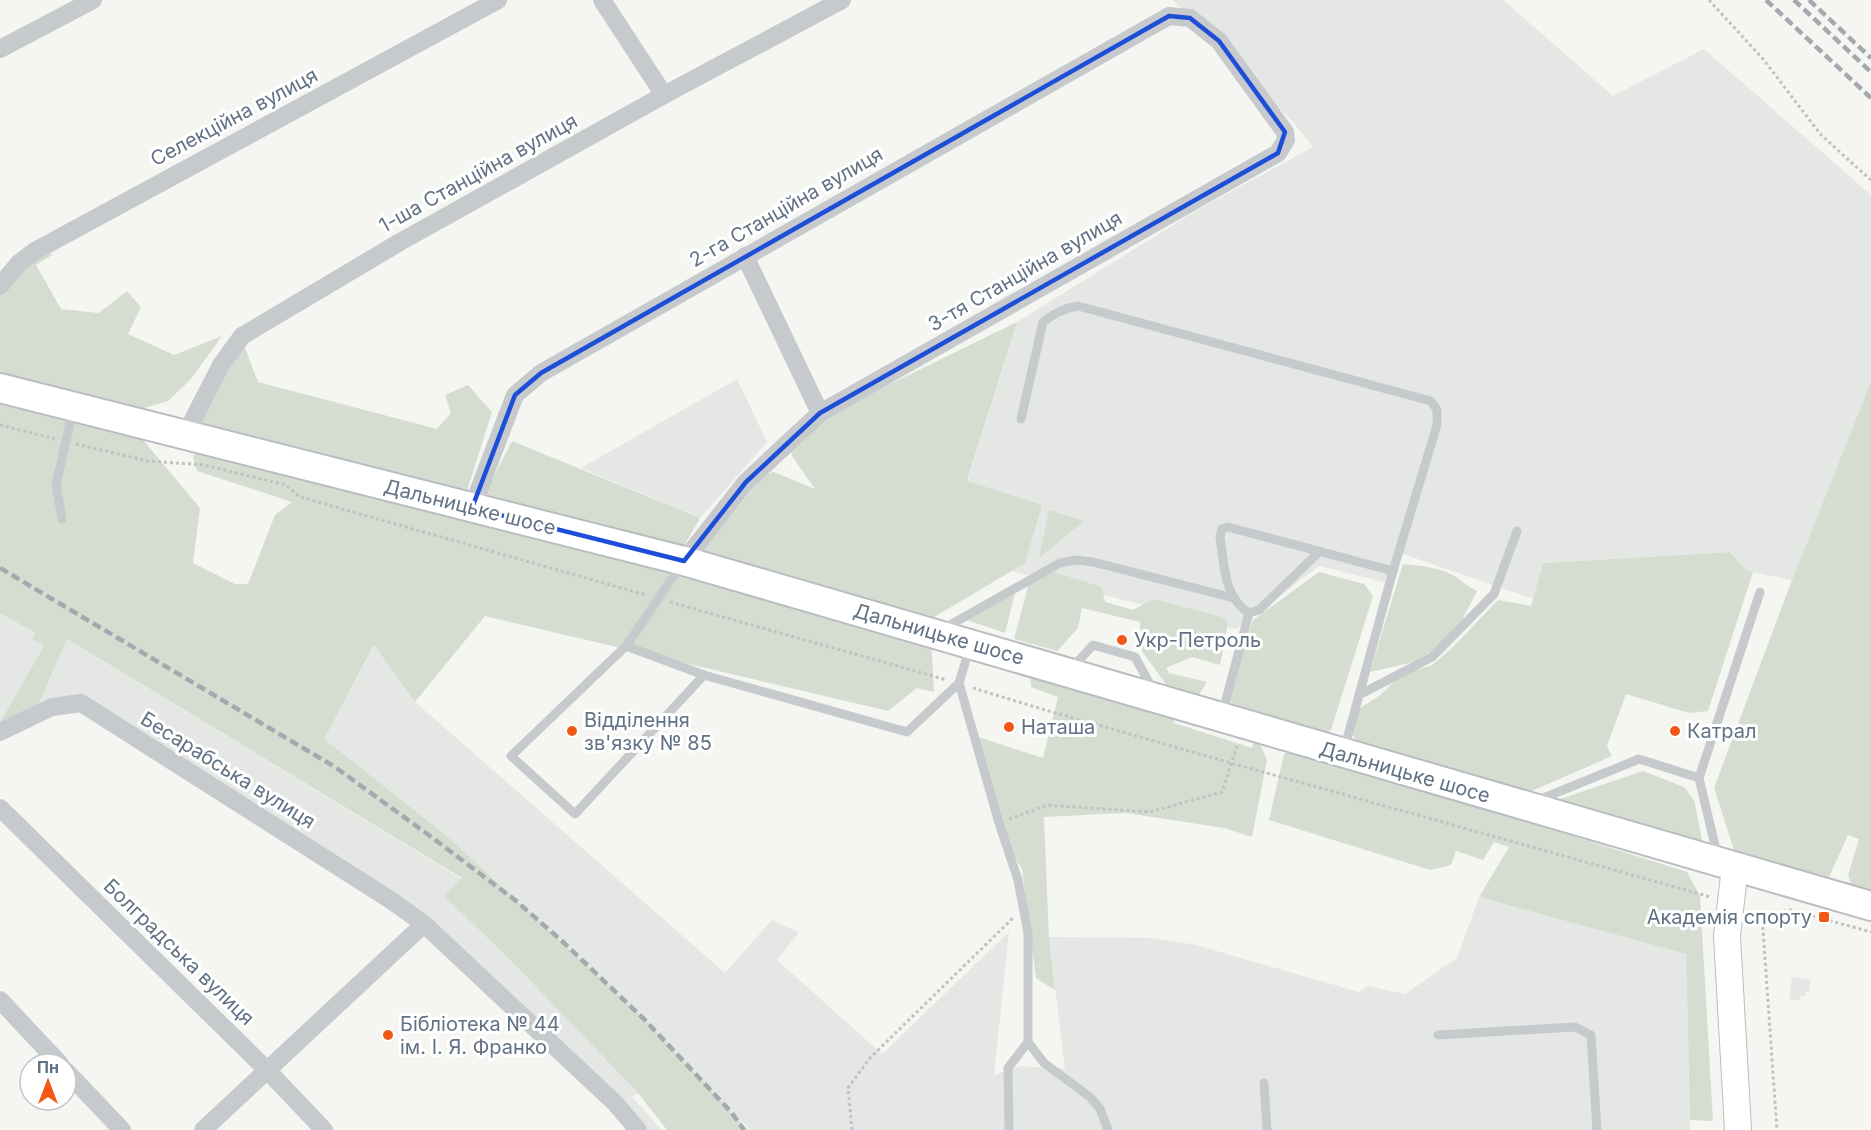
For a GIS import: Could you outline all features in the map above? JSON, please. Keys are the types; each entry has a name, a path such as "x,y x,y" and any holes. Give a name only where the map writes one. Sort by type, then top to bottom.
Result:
{"main road":[{"name":"Дальницьке шосе","path":"0,388 684,561 1871,906"}],"street":[{"path":"0,49 93,0"},
{"name":"Селекційна вулиця","path":"0,286 19,263 35,251 498,0"},
{"path":"602,0 664,95"},
{"name":"1-ша Станційна вулиця","path":"184,435 220,365 242,336 400,242 664,95 842,0"},
{"name":"2-га Станційна вулиця","path":"472,508 515,395 542,373 1169,16 1190,18"},
{"name":"3-тя Станційна вулиця","path":"684,561 746,482 820,413 1278,153 1286,140 1285,132 1219,42 1190,18"},
{"path":"745,256 820,413"},
{"name":"Бесарабська вулиця","path":"0,732 52,707 81,703 392,901 424,924 615,1103 638,1130"},
{"name":"Болградська вулиця","path":"0,808 267,1070 324,1130"},
{"path":"1727,865 1738,906 1727,936 1738,1130"},
{"path":"203,1130 424,924"},
{"path":"0,1000 49,1052"},
{"path":"78,1084 122,1130"}],"lane":[{"path":"1021,419 1044,322 1053,313 1078,306 1431,401 1437,410 1437,425 1393,571 1343,754"},
{"path":"62,519 56,484 73,408"},
{"path":"1320,551 1259,610 1249,613 1239,607 1228,589 1220,537 1222,529 1228,527 1320,551 1393,571"},
{"path":"1359,694 1431,657 1494,594 1517,531"},
{"path":"936,633 1060,563 1076,560 1093,562 1234,598"},
{"path":"684,561 626,646 511,756 575,814 704,675"},
{"path":"1727,865 1699,778 1760,592"},
{"path":"1232,721 1249,613"},
{"path":"626,646 704,675 907,732 958,683 971,644"},
{"path":"958,683 1018,880 1028,933 1028,1042 1044,1064 1090,1097 1100,1109 1107,1130"},
{"path":"1523,806 1639,759 1699,778"},
{"path":"1438,1035 1575,1027 1583,1030 1591,1035 1597,1130"},
{"path":"1009,1130 1008,1068 1028,1042"},
{"path":"1264,1083 1267,1130"}],"path":[{"path":"1709,0 1763,58 1821,135 1871,180"},
{"path":"0,425 148,462 204,465 286,485 300,497 1738,906 1762,915 1791,909 1871,932"},
{"path":"999,823 1048,805 1150,812 1222,792 1232,763 1232,721"},
{"path":"852,1130 848,1088 870,1058 1023,907"},
{"path":"1762,915 1777,1130"}],"highlighted area":[{"path":"1169,16 1190,18 1219,41 1285,132 1278,153 820,413 746,482 684,561 472,508 515,395 541,373"}],"shaded area":[{"path":"1173,0 1503,0 1613,96 1704,49 1871,195 1871,381 1792,580 1747,571 1730,552 1543,563 1533,599 1403,554 1392,584 1319,566 1237,629 945,554 1017,322 1199,209 1313,147 1292,121"},
{"path":"48,249 52,255 36,265 61,309 99,313 127,291 141,307 128,334 174,355 222,336 191,379 168,401 141,409 0,372 0,293 32,259"},
{"path":"1017,322 967,481 1042,505 1025,563 931,619 698,557 763,476 774,472 815,489 792,456 788,434"},
{"path":"244,345 258,382 437,429 451,413 445,395 468,385 492,412 465,497 197,431 224,365"},
{"path":"737,379 767,442 700,518 581,468"},
{"path":"1871,381 1871,891 1851,885 1848,875 1859,839 1848,835 1829,877 1735,853 1714,788 1792,580"},
{"path":"0,404 143,440 200,508 193,563 235,584 248,584 275,515 292,502 197,471 193,457 197,449 931,638 934,692 917,688 888,711 485,616 415,702 374,645 324,739 446,835 645,1020 748,1130 667,1130 638,1093 513,963 444,896 462,878 67,639 38,706 0,722 44,646 32,639 35,633 0,613"},
{"path":"512,441 700,518 681,551 480,503"},
{"path":"1049,510 1084,521 1039,558"},
{"path":"1730,552 1747,571 1753,572 1708,711 1689,713 1626,694 1607,746 1612,756 1525,794 1361,750 1356,741 1352,727 1354,712 1379,696 1401,675 1432,665 1452,648 1498,600 1531,606 1543,563"},
{"path":"1403,564 1444,571 1477,591 1459,626 1418,661 1370,672"},
{"path":"1054,572 1102,587 1105,602 1133,610 1153,599 1222,617 1228,623 1220,665 1192,657 1166,668 1169,673 1207,682 1199,695 1188,697 1170,690 1142,651 1140,622 1082,608 1078,628 1057,651 1014,639 1029,583"},
{"path":"1319,572 1364,584 1373,596 1331,730 1321,737 1235,713 1230,699 1231,687 1253,620"},
{"path":"1016,589 1005,633 964,619"},
{"path":"0,613 35,633 32,639 44,646 0,722"},
{"path":"67,639 462,879 445,897 513,963 638,1093 632,1097 662,1130 646,1130 421,912 81,700 38,706"},
{"path":"375,645 415,702 725,973 772,920 799,932 777,960 882,1054 1009,932 994,1075 1020,1066 1065,1069 1049,937 1154,938 1196,945 1359,992 1368,986 1405,994 1457,958 1479,897 1686,954 1690,1130 750,1130 446,835 323,739"},
{"path":"1029,663 1173,707 1174,723 1252,748 1256,735 1267,760 1252,837 1224,828 1126,813 1044,817 1049,937 1055,990 1036,978 1022,869 1012,853 978,737 1043,758 1058,697 1031,687"},
{"path":"1297,749 1687,872 1700,896 1713,1121 1690,1120 1686,954 1479,897 1509,847 1494,842 1483,860 1456,851 1451,865 1430,870 1269,820 1284,754"},
{"path":"1643,771 1684,787 1694,800 1703,844 1554,801"},
{"path":"1792,977 1810,979 1809,991 1806,991 1805,996 1801,996 1800,1000 1789,999"}],"railway":[{"path":"1766,0 1871,98"},
{"path":"1794,0 1871,72"},
{"path":"1809,0 1871,58"},
{"path":"0,568 335,767 515,900 645,1020 732,1113 744,1130"}],"place":[{"name":"Укр-Петроль","path":"1122,640"},
{"name":"Наташа","path":"1009,727"},
{"name":"Відділення зв'язку № 85","path":"572,731"},
{"name":"Катрал","path":"1675,731"},
{"name":"Академія спорту","path":"1824,917"},
{"name":"Бібліотека № 44 ім. І. Я. Франко","path":"388,1035"}]}
